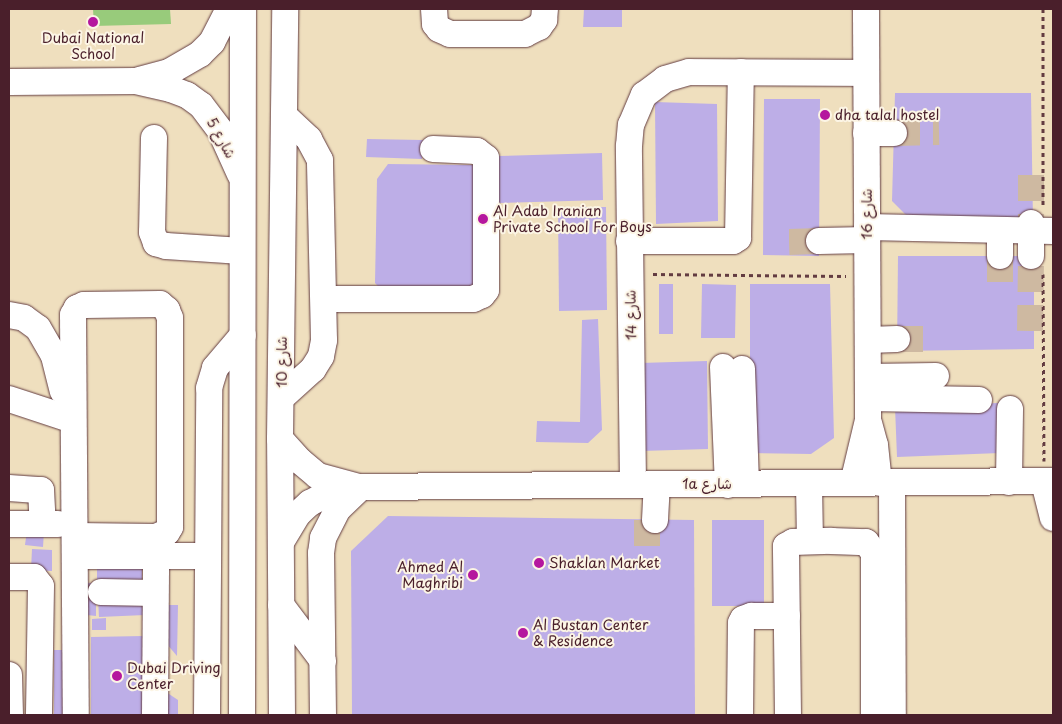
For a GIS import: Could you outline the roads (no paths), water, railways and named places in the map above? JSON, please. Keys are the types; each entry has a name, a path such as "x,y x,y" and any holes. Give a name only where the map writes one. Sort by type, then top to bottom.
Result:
{"street":[{"name":"شارع 5","path":"136,81 169,72 200,54 212,42 229,9"},
{"path":"242,715 243,9"},
{"name":"شارع 10","path":"282,715 280,439 282,397 285,9"},
{"path":"434,9 435,24 439,29 450,34 525,34 539,26 544,20 545,9"},
{"name":"شارع 16","path":"866,9 868,398 875,445 885,483 893,715"},
{"path":"629,241 722,241 724,72"},
{"name":"شارع 14","path":"651,520 646,484 629,241 629,146 631,125 644,96 665,79 676,75 724,72 866,73"},
{"name":"شارع 5","path":"9,82 136,81 171,89 187,95 201,105 221,132 244,181"},
{"path":"282,397 307,375 321,356 324,340 320,160 309,139 284,116"},
{"path":"866,133 894,133"},
{"path":"154,138 152,232 156,242 166,246 242,251"},
{"path":"324,299 473,299 478,298 486,290 486,158 477,151 433,149"},
{"path":"1000,230 1000,256"},
{"path":"819,241 867,234 1000,230 1036,235"},
{"path":"160,304 167,310 170,318 170,527 162,535 156,537 66,533 74,311 84,305 160,304"},
{"path":"9,315 24,318 38,328 48,343 60,373 64,418 66,533 76,715"},
{"path":"207,715 209,388 215,368 243,335"},
{"path":"868,340 897,339"},
{"path":"733,368 742,484"},
{"path":"868,398 936,376"},
{"path":"868,398 980,400"},
{"name":"شارع 16","path":"853,483 868,398"},
{"path":"9,399 64,418"},
{"path":"1009,482 1010,409"},
{"name":"1a شارع","path":"280,439 300,461 318,476 361,487"},
{"path":"742,484 756,453"},
{"path":"1048,482 1053,518"},
{"name":"1a شارع","path":"281,542 298,514 310,504 323,496 361,487 1048,482"},
{"path":"805,484 814,541"},
{"path":"323,715 321,553 323,538 337,510 361,487"},
{"path":"9,488 41,490 66,533"},
{"path":"9,524 66,533 156,556 208,556"},
{"path":"788,715 786,546 791,542 814,541 866,542 874,553 874,715"},
{"path":"155,715 156,556"},
{"path":"24,715 15,577 34,578 41,586 39,715"},
{"path":"101,592 156,593"},
{"path":"281,605 323,661"},
{"path":"740,715 741,623 743,619 751,616 787,616"},
{"path":"9,675 10,715"}],"tunnel":[{"path":"894,133 939,132"},
{"path":"1031,175 1031,223"},
{"path":"789,242 819,241"},
{"path":"1000,256 1000,293"},
{"path":"1030,331 1031,256"},
{"path":"897,339 934,339"},
{"path":"647,520 647,565"}],"place":[{"name":"Dubai National School","path":"93,22"},
{"name":"dha talal hostel","path":"825,115"},
{"name":"Al Adab Iranian Private School For Boys","path":"483,219"},
{"name":"Shaklan Market","path":"539,563"},
{"name":"Ahmed Al Maghribi","path":"473,575"},
{"name":"Al Bustan Center & Residence","path":"523,633"},
{"name":"Dubai Driving Center","path":"117,676"}]}
